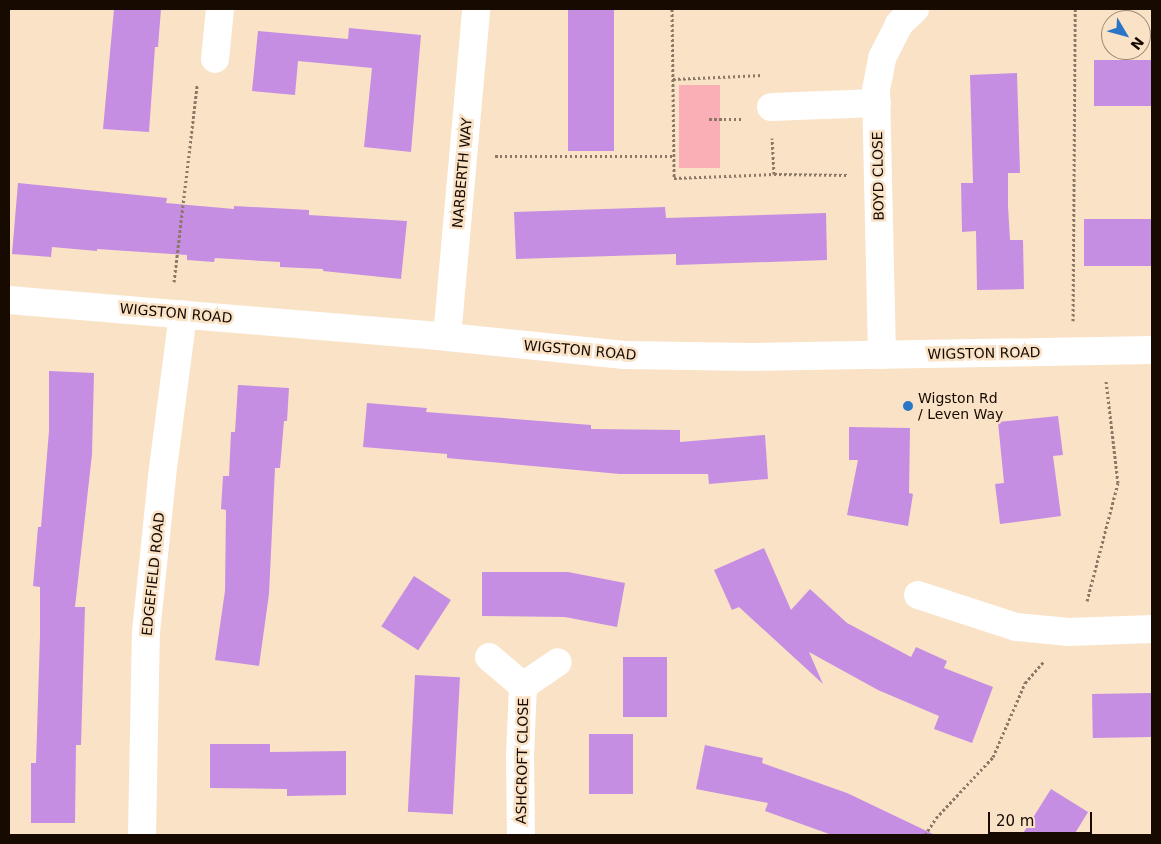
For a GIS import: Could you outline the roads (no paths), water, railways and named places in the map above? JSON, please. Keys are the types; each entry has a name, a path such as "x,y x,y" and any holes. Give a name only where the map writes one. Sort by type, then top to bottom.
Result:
{"street":[{"path":"215,59 220,9"},
{"name":"NARBERTH WAY","path":"447,337 476,9"},
{"name":"BOYD CLOSE","path":"882,355 876,90 882,58 899,24 915,9"},
{"path":"771,107 877,103"},
{"name":"WIGSTON ROAD","path":"9,300 447,337 624,355 753,357 1152,350"},
{"name":"EDGEFIELD ROAD","path":"142,835 146,632 177,313"},
{"path":"918,595 1016,627 1069,632 1152,629"},
{"name":"ASHCROFT CLOSE","path":"489,658 523,686"},
{"name":"ASHCROFT CLOSE","path":"523,686 558,662"},
{"name":"ASHCROFT CLOSE","path":"521,835 520,755 523,686"}],"place":[{"name":"Wigston Rd / Leven Way","path":"908,406"}]}
